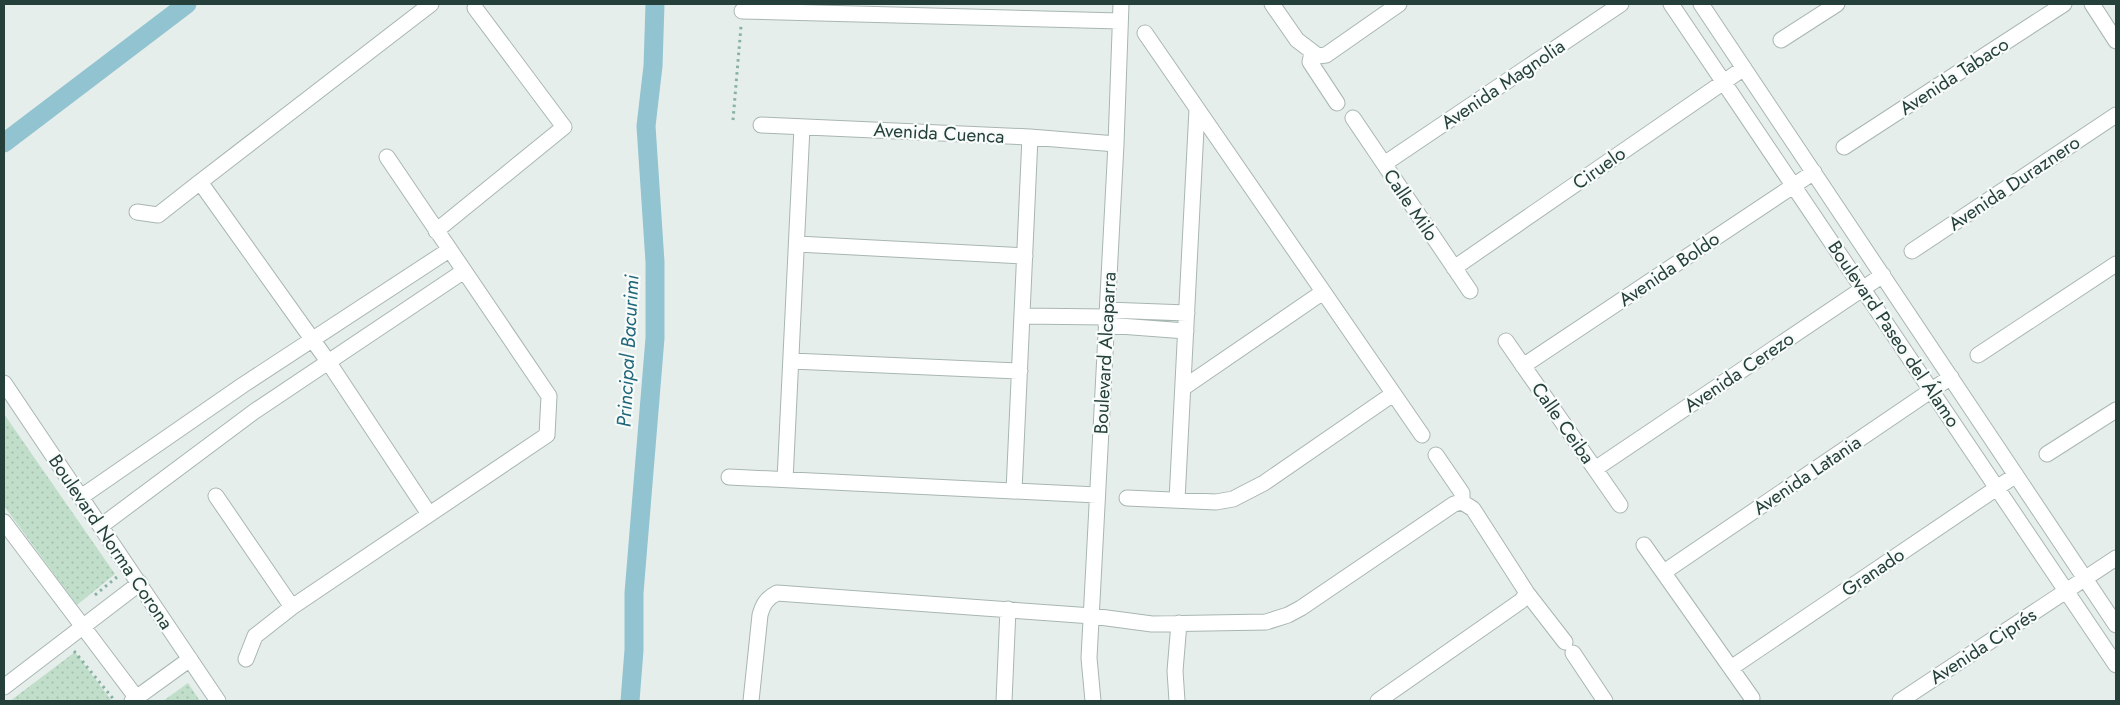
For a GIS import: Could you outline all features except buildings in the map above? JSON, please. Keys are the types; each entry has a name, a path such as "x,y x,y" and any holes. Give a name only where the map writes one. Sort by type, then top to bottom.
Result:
{"street":[{"path":"137,212 158,215 430,4"},
{"name":"Boulevard Alcaparra","path":"1094,701 1089,658 1116,144 1121,4"},
{"path":"1272,4 1297,40 1318,56 1326,55 1399,4"},
{"name":"Avenida Magnolia","path":"1384,164 1621,4"},
{"name":"Boulevard Paseo del Álamo","path":"1671,4 2116,665"},
{"name":"Boulevard Paseo del Álamo","path":"1702,4 2116,625"},
{"path":"1781,40 1837,4"},
{"name":"Avenida Tabaco","path":"1844,147 2064,4"},
{"path":"2092,4 2116,41"},
{"path":"436,230 564,127 475,8"},
{"path":"742,11 810,8 1032,11 1120,21"},
{"path":"1146,33 1422,435"},
{"path":"1312,53 1310,62 1337,103"},
{"name":"Ciruelo","path":"1454,268 1744,68"},
{"path":"1178,500 1198,109"},
{"name":"Avenida Duraznero","path":"1912,251 2116,115"},
{"name":"Calle Milo","path":"1352,118 1470,291"},
{"name":"Avenida Cuenca","path":"761,125 1030,137 1116,144"},
{"path":"785,480 802,127"},
{"path":"1014,491 1030,137"},
{"path":"246,658 255,636 292,607 547,435 549,396 387,157"},
{"name":"Avenida Boldo","path":"1523,366 1814,172"},
{"path":"200,182 326,360 429,514"},
{"path":"797,244 1025,256"},
{"path":"81,497 243,385 313,342 449,250"},
{"path":"1978,355 2116,264"},
{"path":"100,526 254,411 326,360 464,270"},
{"name":"Avenida Cerezo","path":"1595,469 1883,275"},
{"path":"1183,388 1323,292"},
{"path":"1022,316 1106,318 1187,314"},
{"path":"1106,318 1186,331"},
{"name":"Calle Ceiba","path":"1506,341 1620,505"},
{"path":"792,361 1020,371"},
{"name":"Avenida Latania","path":"1664,572 1951,377"},
{"name":"Boulevard Norma Corona","path":"4,383 218,701"},
{"path":"1127,498 1216,502 1233,499 1264,483 1393,394"},
{"path":"2047,454 2116,410"},
{"path":"1436,455 1462,493 1462,502"},
{"name":"Granado","path":"1731,668 2016,475"},
{"path":"729,477 1097,495"},
{"path":"216,496 292,607"},
{"path":"751,701 762,605 769,597 777,593 1008,609 1092,616 1152,624 1266,622 1288,615 1454,504 1462,502 1473,509 1527,593 1569,648 1602,701"},
{"path":"4,522 136,700 190,659"},
{"path":"1644,545 1752,698"},
{"name":"Avenida Ciprés","path":"1900,701 2116,558"},
{"path":"4,687 140,583"},
{"path":"1378,701 1521,601 1527,593"},
{"path":"1004,701 1008,609"},
{"path":"1177,701 1175,671 1179,623"}],"path":[{"path":"733,120 742,11"},
{"path":"72,613 129,568"},
{"path":"66,640 115,701"}],"green space":[{"path":"4,414 115,574 77,605 4,506"},
{"path":"75,652 111,700 10,701"},
{"path":"188,683 200,701 163,701"}],"waterway":[{"path":"4,143 187,4"},
{"name":"Principal Bacurimi","path":"630,701 634,650 634,593 655,338 655,262 646,126 653,66 655,4"}]}
